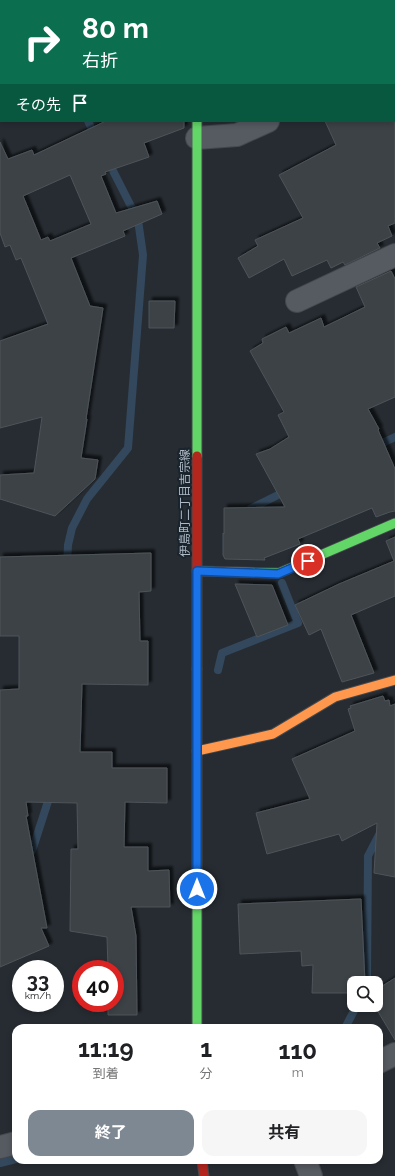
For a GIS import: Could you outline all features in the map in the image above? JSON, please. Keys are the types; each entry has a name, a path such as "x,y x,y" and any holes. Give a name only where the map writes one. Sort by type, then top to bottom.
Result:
{"street":[{"path":"197,129 237,135 266,122"},
{"name":"伊島町二丁目吉宗線","path":"197,129 197,1024"},
{"path":"297,301 395,255"},
{"path":"197,571 278,574 395,523"},
{"path":"197,750 273,734 335,697 395,680"},
{"path":"383,1060 395,1054"},
{"path":"0,1147 12,1144"},
{"path":"202,1164 204,1176"},
{"path":"306,1164 311,1176"}],"building":[{"path":"104,122 184,122 184,128 144,143 149,157 105,172 106,174 101,176 116,213 157,201 162,214 123,231 125,236 71,258 90,306 103,308 81,458 98,460 95,479 55,516 0,499 0,475 34,473 42,417 0,428 0,341 48,324 21,258 16,260 10,245 5,247 0,233 0,142 8,159 32,150 34,155","holes":["70,175 91,224 50,241 48,237 41,240 23,196"]},
{"path":"325,122 395,122 395,223 388,226 392,236 377,243 380,248 345,265 343,262 331,268 327,260 292,276 284,259 249,278 238,258 258,246 255,240 303,218 279,175 336,145"},
{"path":"391,271 395,279 395,397 368,409 379,429 378,430 395,469 395,511 376,517 372,508 298,539 300,544 264,558 265,560 225,559 223,555 224,508 285,507 256,454 270,449 289,437 278,415 284,412 250,351 263,343 262,339 286,327 289,333 321,318 324,327 365,307 356,287"},
{"path":"149,301 175,301 174,328 149,328"},
{"path":"395,537 395,596 351,615 374,673 342,682 321,629 309,635 295,605 339,584 394,561 386,541"},
{"path":"151,553 151,591 139,592 140,641 148,641 148,685 82,684 80,752 112,752 112,768 167,768 167,803 125,802 124,847 148,847 148,871 169,870 170,907 131,907 136,936 137,1015 108,1015 108,1012 124,1012 124,960 108,960 107,937 70,931 71,849 78,849 77,803 26,802 28,816 26,816 47,928 41,928 49,946 16,960 12,960 12,962 0,967 0,690 19,689 19,636 0,636 0,557"},
{"path":"235,584 272,585 288,625 257,637"},
{"path":"383,696 385,701 389,700 390,706 395,704 395,877 374,873 377,823 342,841 339,834 267,854 256,813 310,799 292,759 355,731 348,709 351,708 350,706"},
{"path":"361,899 365,976 347,976 347,993 312,993 313,965 302,966 301,951 240,954 238,904"},
{"path":"395,978 395,1040 378,1012 383,1012 383,986"}],"waterway":[{"path":"88,122 96,138"},
{"path":"67,566 68,545 72,528 87,499 128,448 143,255 138,220 108,161"},
{"path":"374,447 395,437"},
{"path":"253,515 250,509 288,490"},
{"path":"218,670 222,653 298,623 282,583"},
{"path":"25,857 32,851 51,792"},
{"path":"367,976 368,856 381,831"},
{"path":"347,1024 353,1012"},
{"path":"0,1163 12,1160"}],"traffic: fast":[{"path":"197,122 197,456"},
{"path":"197,571 279,573 395,523"},
{"path":"197,669 197,1024"}],"traffic: slow":[{"path":"197,751 273,734 335,697 395,680"}],"traffic: jam":[{"path":"197,456 197,669"},
{"path":"202,1164 204,1176"}],"route":[{"path":"197,889 197,571 278,574 308,561"}]}
